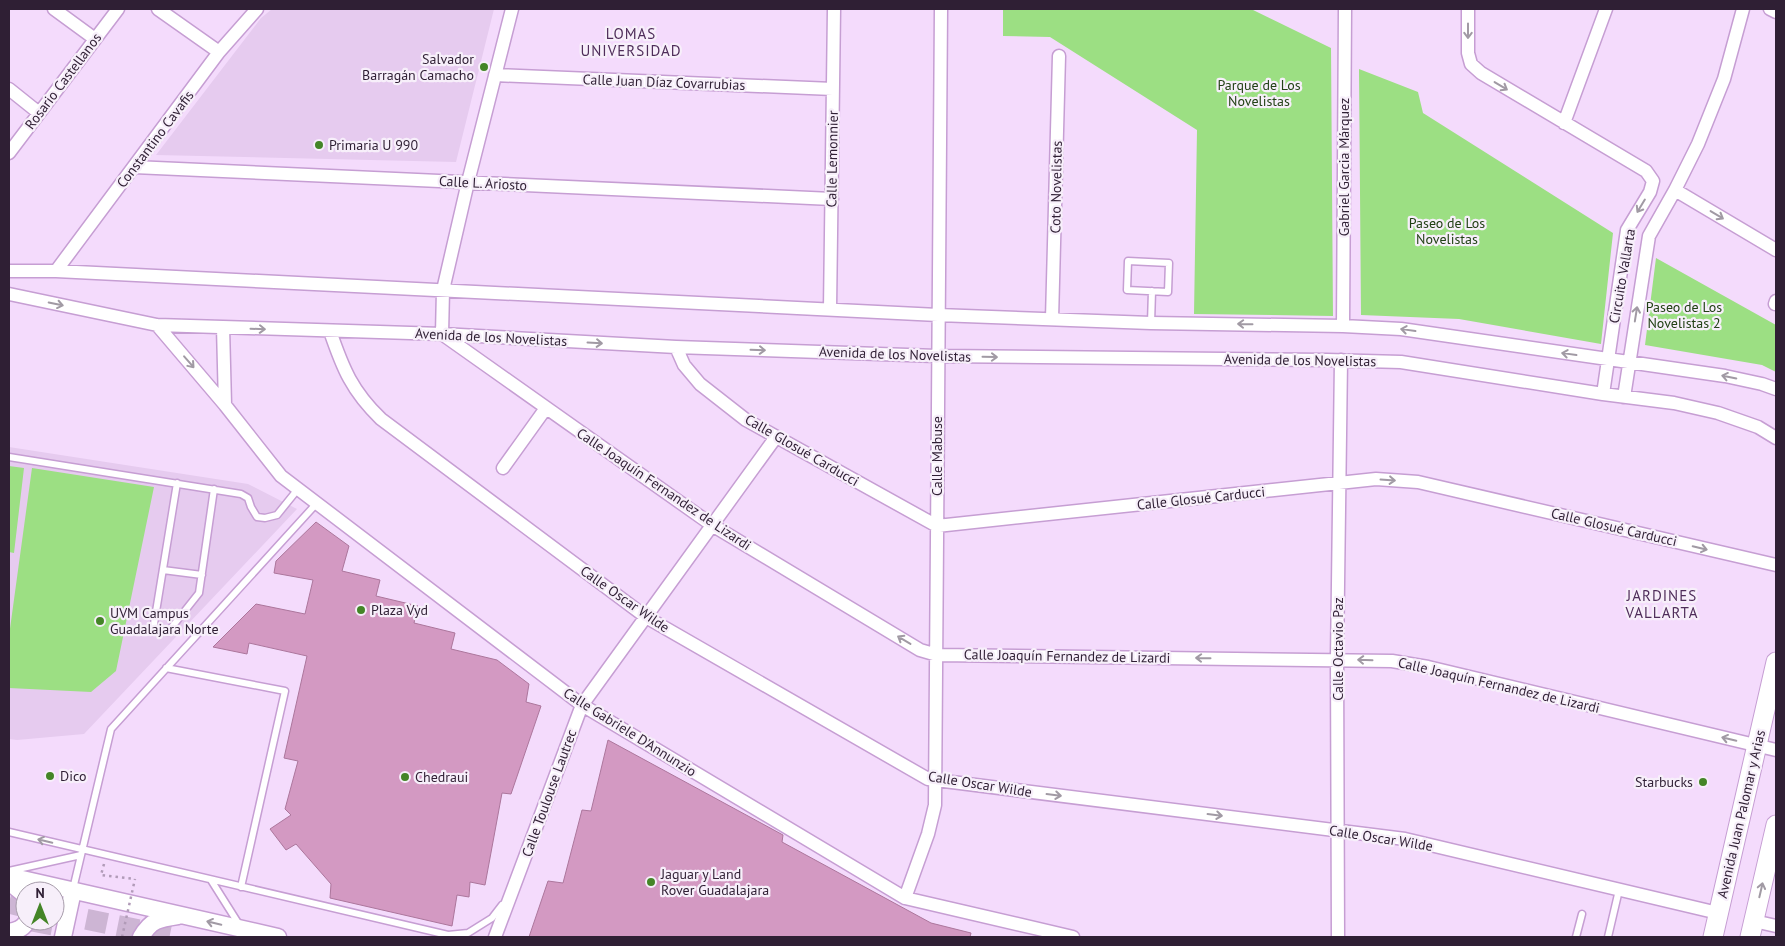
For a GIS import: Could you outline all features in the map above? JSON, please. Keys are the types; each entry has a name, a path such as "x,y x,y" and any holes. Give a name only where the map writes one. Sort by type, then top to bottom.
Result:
{"main road":[{"name":"Avenida Juan Palomar y Arias","path":"1712,937 1776,662"},
{"path":"1752,929 1776,825"}],"street":[{"path":"54,9 95,39"},
{"name":"Rosario Castellanos","path":"9,153 118,9"},
{"path":"158,9 220,52"},
{"name":"Constantino Cavafis","path":"56,271 220,52 258,9"},
{"path":"442,334 444,290 468,182 512,9"},
{"name":"Calle Lemonnier","path":"830,309 834,9"},
{"name":"Calle Mabuse","path":"905,898 928,834 935,805 941,9"},
{"name":"Gabriel Garcia Márquez","path":"1343,326 1345,9"},
{"name":"Circuito Vallarta","path":"1468,9 1468,53 1471,64 1481,73 1646,171 1653,181 1650,192 1627,230 1603,394"},
{"path":"1564,123 1606,9"},
{"name":"Circuito Vallarta","path":"1624,397 1649,236 1698,144 1724,79 1743,9"},
{"path":"1770,9 1776,12"},
{"name":"Coto Novelistas","path":"1052,319 1059,56"},
{"name":"Calle Juan Díaz Covarrubias","path":"495,75 833,89"},
{"path":"9,89 39,113"},
{"name":"Calle L. Ariosto","path":"134,167 832,198"},
{"path":"1675,190 1776,250"},
{"path":"9,271 56,271 1052,319 1402,329 1725,376 1762,384 1776,390"},
{"name":"Avenida de los Novelistas","path":"9,294 157,325 442,334 676,347 937,356 1401,362 1603,394 1674,403 1718,413 1758,427 1776,438"},
{"name":"Calle Gabriele D'Annunzio","path":"157,325 225,404 281,476 582,705 905,898 1073,937"},
{"path":"222,327 225,404"},
{"name":"Calle Oscar Wilde","path":"330,331 343,368 356,391 381,419 646,616 928,779 1405,839 1718,913"},
{"name":"Calle Joaquín Fernandez de Lizardi","path":"442,334 712,525 920,650 937,655 1392,661 1776,750"},
{"name":"Calle Glosué Carducci","path":"676,347 684,365 700,384 746,420 937,526 1376,479 1418,482 1776,565"},
{"name":"Calle Octavio Paz","path":"1338,937 1337,659 1341,360"},
{"path":"503,468 546,408"},
{"name":"Calle Toulouse Lautrec","path":"495,937 582,705 776,437"},
{"path":"9,876 278,937"},
{"path":"63,937 73,891"},
{"path":"141,937 148,925 164,919 182,916"},
{"path":"1752,929 1776,926"}],"lane":[{"path":"1128,261 1168,263 1168,292 1152,291 1127,290 1128,261"},
{"path":"1151,323 1152,291"},
{"path":"9,457 241,494 248,498 250,507 257,517 266,518 277,516 298,489"},
{"path":"176,484 153,630 168,632 199,593 214,490"},
{"path":"73,891 111,729 317,503"},
{"path":"162,570 202,575"},
{"path":"166,668 285,691 241,887"},
{"path":"9,832 81,852 106,855 448,936 468,933 492,918 511,895"},
{"path":"9,871 81,852"},
{"path":"211,880 242,929"},
{"path":"1608,937 1619,890"},
{"path":"1576,937 1582,914"}],"path":[{"path":"106,855 101,876 136,878 122,937"}],"shaded area":[{"path":"272,9 494,9 456,162 156,155 261,18"},
{"name":"UVM Campus Guadalajara Norte","path":"9,447 248,484 297,509 84,734 17,740 9,739"}],"green space":[{"name":"Parque de Los Novelistas","path":"1003,9 1251,9 1331,48 1333,316 1194,314 1197,130 1050,37 1003,36"},
{"name":"Paseo de Los Novelistas","path":"1359,69 1418,92 1423,113 1613,233 1601,344 1459,319 1361,315"},
{"name":"Paseo de Los Novelistas 2","path":"1656,258 1776,325 1776,372 1762,365 1645,345"},
{"path":"9,466 24,468 14,553 9,552"},
{"path":"32,468 154,487 116,671 91,692 9,688 9,636"}],"building":[{"name":"Chedraui","path":"316,522 349,546 342,571 380,580 376,596 418,606 414,623 455,633 451,649 497,660 529,684 526,702 541,706 511,794 502,793 485,885 470,882 469,897 457,895 452,926 330,898 331,884 296,844 286,850 270,829 291,815 285,809 298,761 284,758 307,656 249,643 247,654 213,647 256,604 305,614 313,580 274,573 276,561"},
{"path":"608,740 783,835 782,842 931,923 971,933 970,937 529,937 548,881 563,883 582,810 591,811"}],"tunnel":[{"path":"9,903 15,904"},
{"path":"65,915 174,937"},
{"path":"65,927 74,929"}],"place":[{"name":"Salvador Barragán Camacho","path":"484,67"},
{"name":"Primaria U 990","path":"319,145"},
{"name":"Plaza Vyd","path":"361,610"},
{"name":"UVM Campus Guadalajara Norte","path":"100,621"},
{"name":"Dico","path":"50,776"},
{"name":"Chedraui","path":"405,777"},
{"name":"Starbucks","path":"1703,782"},
{"name":"Jaguar y Land Rover Guadalajara","path":"651,882"}],"district":[{"name":"LOMAS UNIVERSIDAD","path":"631,42"},
{"name":"JARDINES VALLARTA","path":"1662,604"}]}
